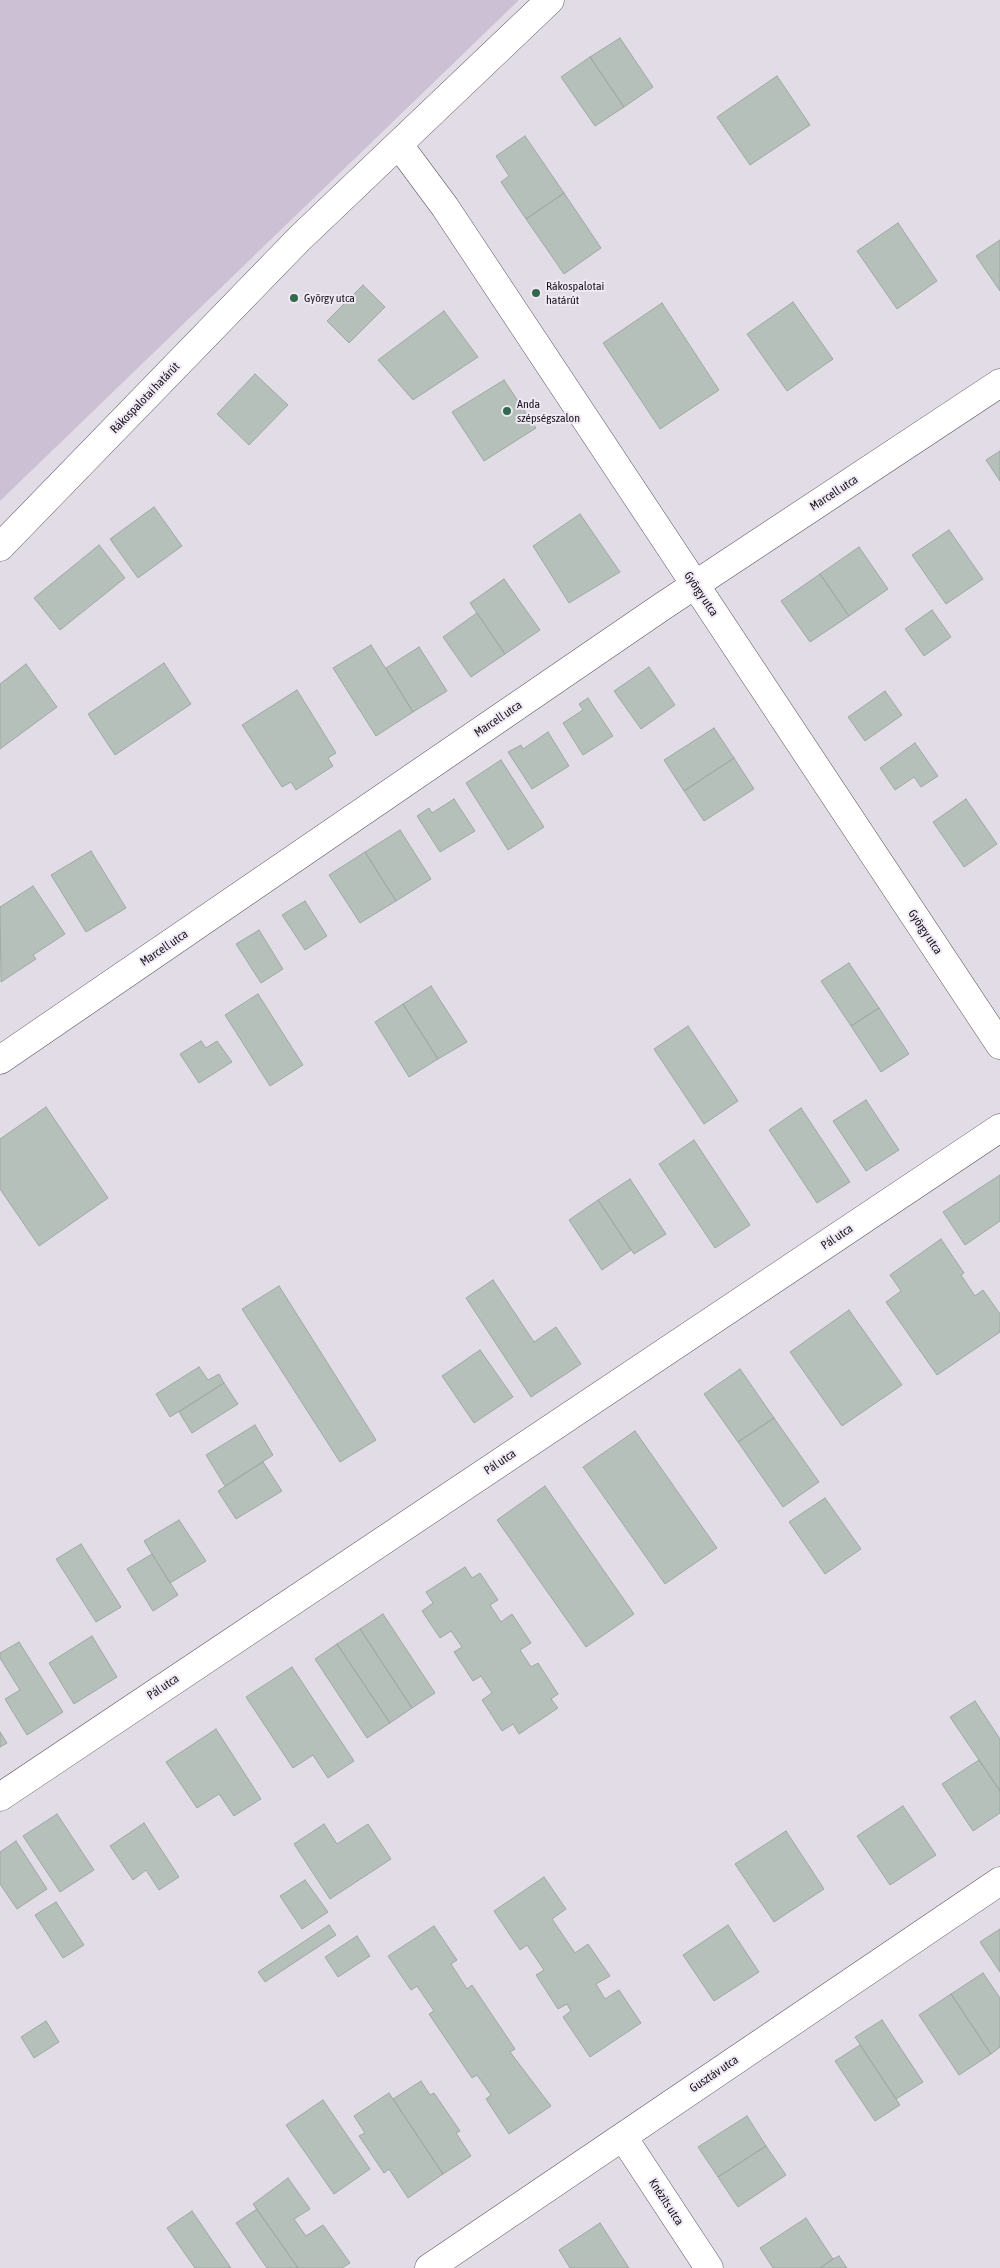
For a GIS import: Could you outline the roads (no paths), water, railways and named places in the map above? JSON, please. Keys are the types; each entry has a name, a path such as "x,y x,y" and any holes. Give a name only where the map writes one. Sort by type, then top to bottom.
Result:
{"street":[{"name":"Rákospalotai határút","path":"0,547 300,238 550,0"},
{"name":"György utca","path":"399,145 445,207 1000,1045"},
{"name":"Marcell utca","path":"0,1060 695,585 1000,383"},
{"name":"Pál utca","path":"0,1796 1000,1128"},
{"name":"Gusztáv utca","path":"429,2268 1000,1881"},
{"name":"Knézits utca","path":"622,2137 709,2268"}],"place":[{"name":"Rákospalotai határút","path":"536,293"},
{"name":"György utca","path":"294,298"},
{"name":"Anda szépségszalon","path":"507,411"}]}
